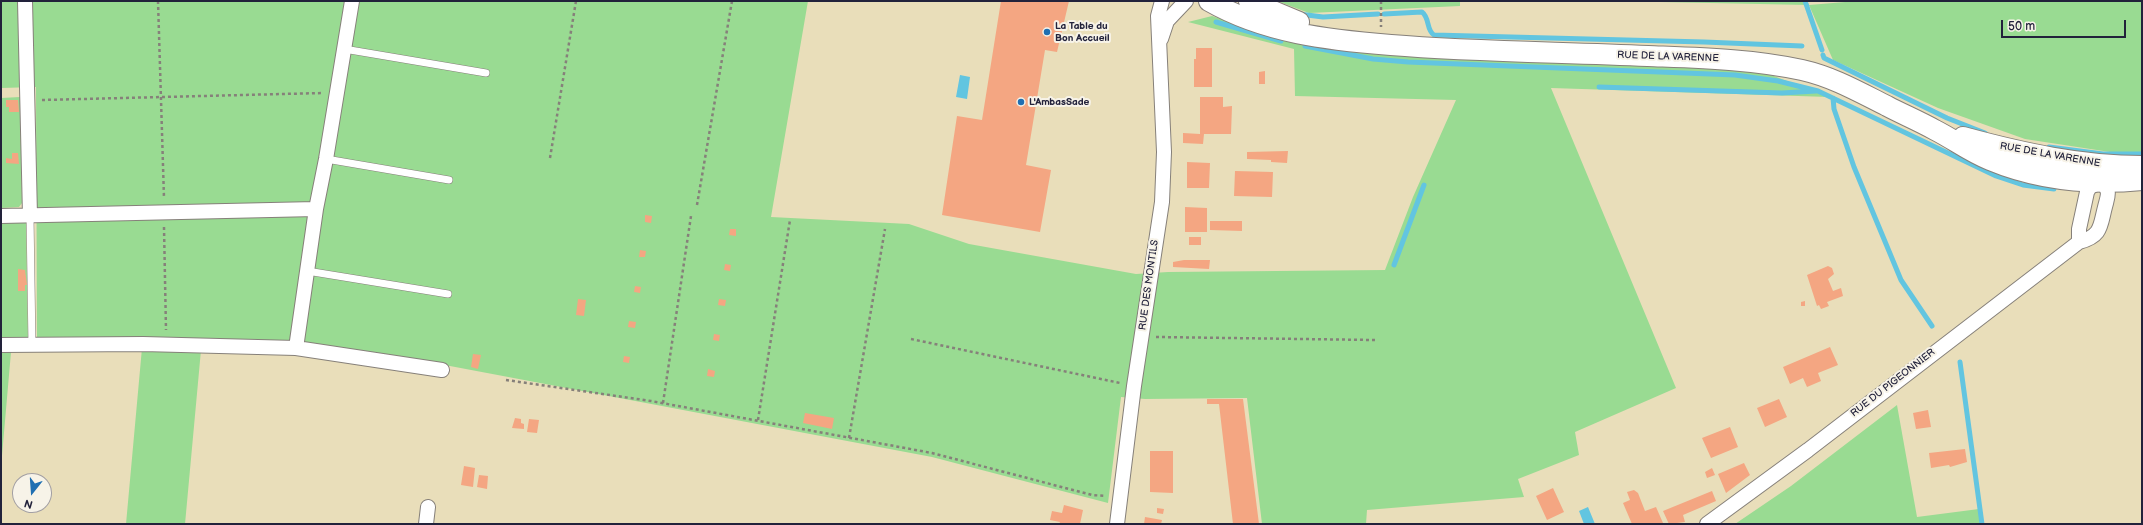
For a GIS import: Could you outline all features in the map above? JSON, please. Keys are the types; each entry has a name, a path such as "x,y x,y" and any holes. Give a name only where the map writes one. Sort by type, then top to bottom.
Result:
{"street":[{"path":"25,1 30,216"},
{"path":"296,348 316,209 326,159 352,1"},
{"name":"RUE DES MONTILS","path":"1116,524 1134,386 1162,202 1164,152 1158,16 1162,1"},
{"path":"1234,1 1256,12 1278,15"},
{"name":"RUE DE LA VARENNE","path":"1249,1 1278,15 1334,34 1384,44"},
{"name":"RUE DES MONTILS","path":"1159,45 1167,21 1183,6 1192,3 1210,2"},
{"name":"RUE DE LA VARENNE","path":"1210,2 1254,22 1279,29 1345,42 1462,51 1561,52 1723,59 1799,70 1839,82 1936,130 2102,173 2142,180"},
{"name":"RUE DE LA VARENNE","path":"2102,173 2142,166"},
{"path":"2079,242 2079,229 2087,192 2102,173"},
{"name":"RUE DU PIGEONNIER","path":"1707,524 1808,450 2079,242 2093,236 2101,227 2109,196 2102,173"},
{"path":"1,216 316,209"},
{"path":"1,345 166,345 296,348 442,370"},
{"path":"426,524 428,507"}],"lane":[{"path":"344,49 486,73"},
{"path":"326,159 449,180"},
{"path":"30,216 32,346"},
{"path":"307,270 448,294"}],"path":[{"path":"158,1 166,345"},
{"path":"550,158 576,1"},
{"path":"697,205 732,1"},
{"path":"1381,1 1384,44"},
{"path":"27,101 337,93"},
{"path":"663,403 691,216"},
{"path":"758,420 790,220"},
{"path":"849,438 885,229"},
{"path":"1142,337 1375,340"},
{"path":"911,339 1134,386"},
{"path":"506,380 663,403 932,453 1092,494 1120,498"}],"green space":[{"path":"1,1 808,1 771,217 909,224 969,244 1136,274 1168,272 1385,270 1413,197 1456,100 1295,96 1294,49 1188,22 1212,16 1292,42 1372,54 1449,59 1758,70 1829,97 1551,88 1676,388 1575,432 1579,455 1518,479 1524,497 1367,510 1366,524 1262,524 1247,398 1145,399 1121,397 1108,503 932,457 450,366 317,346 37,338 36,87 1,88"},
{"path":"1277,1 1460,1 1460,6 1309,13"},
{"path":"1611,1 1807,1 1809,5"},
{"path":"1857,1 2142,1 2142,152 2123,154 2025,139 1938,108 1833,60 1809,5"},
{"path":"20,97 22,203 19,207 1,208 1,98"},
{"path":"26,220 28,339 1,339 1,221"},
{"path":"142,348 201,350 185,524 126,524"},
{"path":"1,352 11,352 1,467"},
{"path":"1897,405 1917,517 1979,509 1980,524 1735,524 1791,486"}],"water":[{"path":"960,75 970,77 967,99 956,97"},
{"path":"1588,507 1595,524 1584,524 1579,511"}],"building":[{"path":"1001,1 1069,1 1057,52 1045,50 1026,165 1051,170 1040,232 942,215 957,116 982,120"},
{"path":"1196,48 1212,48 1212,87 1194,87 1194,59 1196,59"},
{"path":"1265,71 1265,84 1259,84 1259,72"},
{"path":"1200,97 1223,97 1223,107 1232,106 1231,134 1204,134 1203,144 1183,143 1183,133 1200,134"},
{"path":"6,100 18,100 19,112 9,112 9,107 6,107"},
{"path":"1288,151 1287,163 1271,162 1271,160 1247,159 1247,152"},
{"path":"12,153 18,153 19,164 6,163 6,158 12,159"},
{"path":"1187,162 1210,163 1209,188 1187,188"},
{"path":"1235,171 1273,172 1272,197 1234,196"},
{"path":"1185,207 1207,208 1207,232 1185,232"},
{"path":"645,215 652,216 651,223 645,222"},
{"path":"1210,221 1242,221 1242,231 1210,230"},
{"path":"730,229 736,229 736,236 729,235"},
{"path":"1189,237 1201,237 1201,245 1189,245"},
{"path":"640,250 646,251 645,257 639,257"},
{"path":"1184,260 1210,260 1209,269 1173,267 1173,262"},
{"path":"725,264 731,265 730,271 724,270"},
{"path":"1828,266 1832,268 1834,274 1828,279 1833,291 1841,288 1843,296 1827,302 1829,306 1821,309 1819,305 1817,306 1807,275"},
{"path":"18,269 25,270 27,285 25,285 25,291 18,291"},
{"path":"635,286 641,287 640,293 634,292"},
{"path":"578,299 586,300 584,316 576,315"},
{"path":"719,299 726,300 725,306 718,305"},
{"path":"1805,301 1805,306 1801,306 1801,302"},
{"path":"629,321 636,322 635,328 628,327"},
{"path":"714,334 720,335 719,341 713,340"},
{"path":"1830,347 1838,365 1818,373 1821,381 1807,387 1803,378 1790,384 1783,367"},
{"path":"473,354 481,355 478,369 471,367"},
{"path":"624,356 630,357 629,363 623,362"},
{"path":"708,369 715,371 714,377 707,376"},
{"path":"1207,399 1243,399 1259,524 1233,524 1219,404 1207,404"},
{"path":"1779,399 1787,417 1765,427 1757,408"},
{"path":"1928,410 1931,427 1916,429 1913,413"},
{"path":"805,413 834,418 832,429 803,423"},
{"path":"515,418 521,419 521,423 524,424 524,429 512,428"},
{"path":"529,419 539,420 537,433 527,432"},
{"path":"1730,427 1738,447 1711,458 1702,438"},
{"path":"1965,449 1967,462 1950,467 1949,465 1931,468 1929,453"},
{"path":"1150,451 1173,451 1173,493 1150,492"},
{"path":"1744,463 1750,475 1726,493 1718,474"},
{"path":"464,466 475,468 473,487 461,485"},
{"path":"1712,468 1715,475 1707,478 1705,472"},
{"path":"479,475 488,476 487,489 477,487"},
{"path":"1553,488 1564,512 1547,520 1536,496"},
{"path":"1634,490 1638,493 1645,511 1656,507 1663,523 1632,524 1623,503 1630,500 1627,492"},
{"path":"1712,491 1716,501 1683,515 1685,522 1669,524 1663,511"},
{"path":"1064,505 1083,510 1080,524 1059,524 1060,522 1050,520 1052,511 1062,513"},
{"path":"1157,508 1164,509 1163,514 1157,513"},
{"path":"1145,517 1162,520 1161,524 1144,524"}],"waterway":[{"path":"1805,1 1822,50"},
{"path":"1384,14 1422,12 1426,17 1430,30 1434,35 1802,46"},
{"path":"1299,14 1323,17 1378,14"},
{"path":"1216,22 1281,41"},
{"path":"1305,46 1373,59 1408,62 1735,75 1778,81 1818,91 1996,176 2023,185 2054,189"},
{"path":"1823,55 1824,58 1947,118 1985,133"},
{"path":"1599,87 1782,93 1816,91"},
{"path":"1833,98 1834,109 1854,167 1901,280 1932,326"},
{"path":"2049,147 2103,154 2142,154"},
{"path":"1394,265 1424,185"},
{"path":"1960,362 1982,524"}],"place":[{"name":"La Table du Bon Accueil","path":"1047,32"},
{"name":"L'AmbasSade","path":"1021,102"}]}
